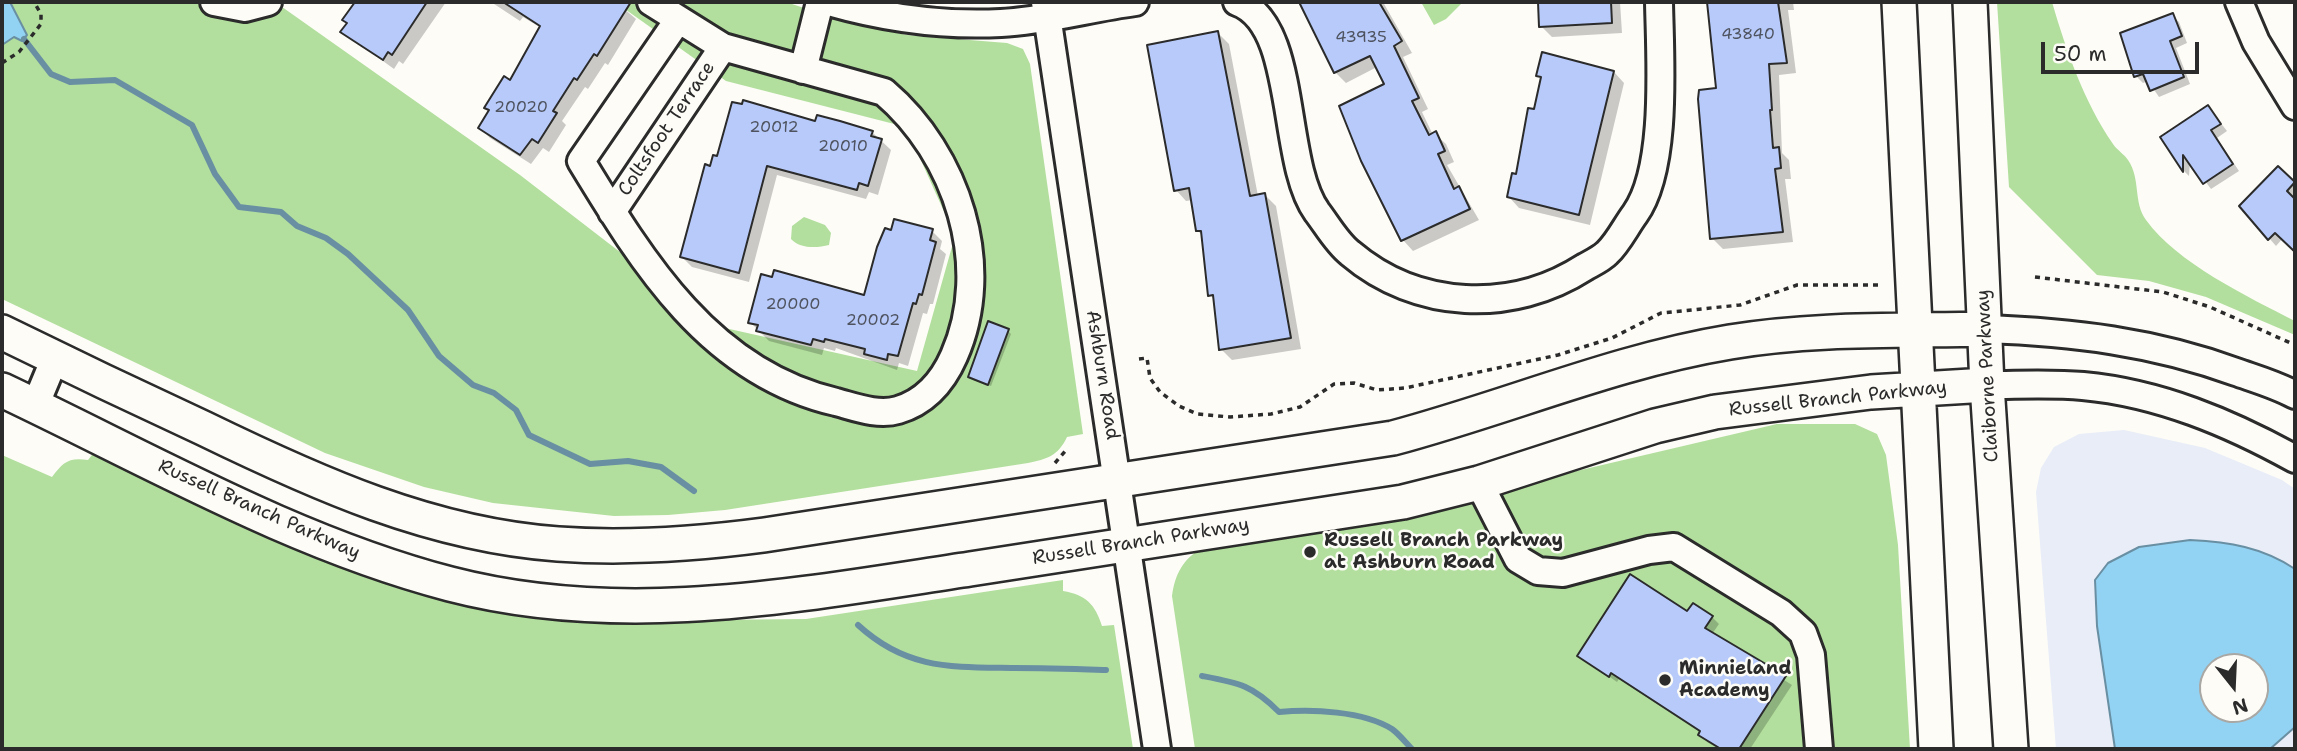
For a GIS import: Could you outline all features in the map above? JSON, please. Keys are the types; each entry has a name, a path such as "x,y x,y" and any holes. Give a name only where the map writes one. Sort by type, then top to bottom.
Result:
{"main road":[{"path":"1899,2 1916,330 1916,388 1936,749"},
{"name":"Claiborne Parkway","path":"1970,2 1987,385 2011,749"},
{"path":"2,332 359,499 437,523 556,544 668,545 718,541 1393,438 1449,423 1660,356 1730,342 1797,333 1985,329"},
{"name":"Russell Branch Parkway","path":"2,390 315,538 404,570 518,598 606,607 739,602 1403,502 1479,483 1655,426 1715,412 1777,401 1916,388 1987,385"}],"street":[{"path":"214,2 245,8 268,2"},
{"name":"Coltsfoot Terrace","path":"651,2 723,47 884,92 905,109 924,135 961,208 971,263 965,327 948,369 934,389 897,410 874,411 825,400 791,387 750,365 725,348 680,307 612,212 581,161 678,20"},
{"path":"803,70 820,2"},
{"path":"829,2 866,13 950,23 1003,23 1046,9 1135,2"},
{"path":"1237,2 1250,6 1270,31 1300,172 1315,208 1348,252 1382,276 1426,295 1478,300 1517,297 1563,281 1608,253 1642,205 1658,141 1659,2"},
{"path":"2239,2 2256,42 2295,106"},
{"name":"Ashburn Road","path":"1046,9 1119,480 1157,749"},
{"name":"Coltsfoot Terrace","path":"612,212 723,47"},
{"path":"1985,329 2070,333 2138,343 2201,359 2295,395"},
{"path":"35,406 55,358"},
{"name":"Russell Branch Parkway","path":"1987,385 2085,386 2150,398 2203,414 2295,460"},
{"path":"1479,483 1518,559 1538,571 1563,573 1649,550 1674,547 1781,613 1803,633 1811,655 1819,749"}],"path":[{"path":"2,63 19,52 41,24 41,14 34,2"},
{"path":"2035,277 2163,292 2210,307 2295,345"},
{"path":"1139,359 1147,358 1150,378 1160,392 1188,410 1230,417 1271,414 1300,407 1334,384 1354,383 1377,390 1405,388 1558,355 1612,338 1661,313 1740,305 1797,285 1878,285"},
{"path":"1049,465 1056,463 1067,449"}],"shaded area":[{"path":"2124,430 2205,448 2282,480 2295,489 2295,749 2056,749 2036,492 2041,468 2054,447 2079,434"}],"green space":[{"path":"10,2 275,2 520,175 716,326 917,371 955,236 906,127 726,81 615,2 786,2 852,24 907,35 1007,43 1023,49 1030,64 1083,434 1067,437 1060,449 1051,456 1028,463 725,510 668,515 614,516 493,503 424,487 325,453 2,299 2,45 14,37 19,39 27,35"},
{"path":"1421,2 1463,2 1446,19 1434,25"},
{"path":"1997,2 2052,2 2070,57 2093,111 2113,144 2132,167 2140,206 2146,220 2159,236 2194,265 2295,321 2295,335 2206,297 2149,281 2097,275 2009,187"},
{"path":"804,217 825,225 831,233 829,245 804,246 791,239 792,226"},
{"path":"1777,424 1855,424 1877,434 1886,455 1898,545 1910,749 1195,749 1172,596 1181,568 1202,548 1534,481"},
{"path":"95,451 301,549 609,621 806,619 1063,580 1063,591 1084,598 1093,606 1102,626 1114,625 1133,749 2,749 2,455 52,477 67,462 76,459 88,460"}],"water":[{"path":"2,2 10,2 27,35 22,41 14,37 2,45"},
{"path":"2190,540 2245,547 2270,555 2295,569 2295,727 2270,749 2115,749 2097,626 2095,580 2108,563 2139,547"}],"building":[{"path":"355,2 427,2 392,55 388,52 383,60 340,32 347,23 342,20"},
{"path":"503,2 631,2 597,56 594,54 577,80 574,78 553,111 557,113 538,143 532,139 520,155 478,128 489,110 484,108 504,76 510,80 540,26"},
{"path":"1299,2 1379,2 1402,41 1394,46 1419,98 1412,101 1429,135 1436,131 1445,151 1438,154 1454,189 1459,186 1470,209 1401,241 1361,161 1339,106 1384,84 1370,56 1334,73"},
{"path":"1538,2 1611,2 1612,23 1539,27"},
{"path":"1707,2 1778,2 1787,63 1769,64 1770,110 1773,148 1779,147 1781,168 1775,169 1783,232 1710,239 1698,99 1699,90 1716,88"},
{"path":"2173,13 2182,36 2170,41 2184,77 2150,91 2143,74 2134,77 2120,33"},
{"path":"1218,31 1250,196 1265,193 1291,338 1219,350 1213,295 1208,296 1201,231 1196,231 1189,188 1174,191 1147,45"},
{"path":"1542,52 1614,71 1579,215 1507,197 1512,173 1516,174 1528,108 1534,109 1541,77 1536,76"},
{"path":"743,100 815,121 817,115 840,121 873,131 871,136 882,139 868,186 859,183 857,190 767,166 739,273 680,257 705,164 710,166 713,155 717,156 732,102 742,104"},
{"path":"2208,105 2221,124 2211,130 2233,164 2203,184 2183,155 2183,172 2160,137"},
{"path":"2278,166 2295,182 2287,191 2295,199 2295,252 2275,233 2268,240 2239,206"},
{"path":"894,219 933,229 930,240 936,242 922,295 919,294 916,304 913,303 898,356 888,354 887,360 864,354 865,349 825,339 824,342 813,339 811,345 756,331 758,325 748,323 761,274 772,277 774,270 864,295 877,247 885,228 891,230"},
{"path":"988,321 1009,329 988,385 968,377"},
{"name":"Minnieland Academy","path":"1630,574 1687,611 1693,603 1713,616 1705,628 1786,676 1739,749 1721,749 1698,735 1700,731 1611,673 1609,677 1577,656"}],"waterway":[{"path":"24,39 51,74 70,82 115,80 192,125 215,174 239,207 281,212 297,226 326,238 348,254 408,310 439,356 473,385 494,393 516,410 529,435 590,464 628,461 661,467 694,491"},
{"path":"858,625 894,651 931,663 970,667 1106,670"},
{"path":"1202,676 1244,686 1261,696 1279,712 1337,713 1367,718 1395,731 1412,749"}],"place":[{"name":"Russell Branch Parkway at Ashburn Road","path":"1310,552"},
{"name":"Minnieland Academy","path":"1665,680"}]}
